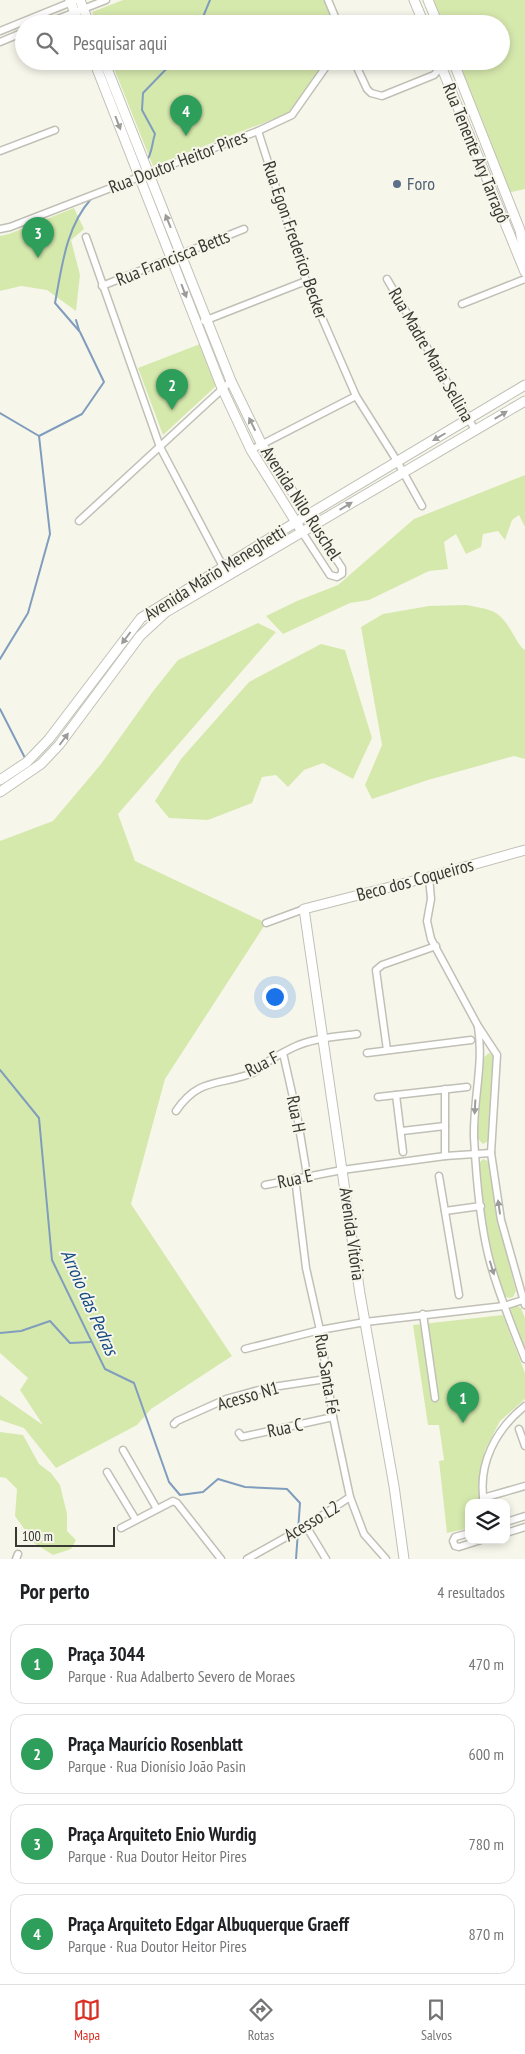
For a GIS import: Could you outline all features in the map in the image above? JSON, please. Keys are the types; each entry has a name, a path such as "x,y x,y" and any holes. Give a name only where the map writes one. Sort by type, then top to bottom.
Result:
{"street":[{"path":"45,15 76,4 106,0"},
{"path":"328,0 334,15"},
{"path":"414,0 420,15"},
{"path":"428,0 434,15"},
{"path":"59,15 76,4"},
{"path":"76,4 83,15"},
{"path":"0,31 15,26"},
{"path":"0,42 15,36"},
{"name":"Avenida Nilo Ruschel","path":"98,70 222,388 251,450 330,575 337,577 342,574 342,568 262,445 231,381 108,70"},
{"name":"Rua Doutor Heitor Pires","path":"0,229 10,227 258,131 292,115 324,70"},
{"path":"358,70 367,89 376,96 382,96 434,75 445,76 457,71"},
{"path":"434,75 437,70"},
{"name":"Rua Tenente Ary Tarragô","path":"442,70 525,272"},
{"name":"Rua Tenente Ary Tarragô","path":"457,71 521,232 525,258"},
{"path":"109,99 118,95"},
{"path":"0,151 55,130"},
{"name":"Rua Egon Frederico Becker","path":"258,131 306,281 356,396 404,472 422,506"},
{"name":"Rua Francisca Betts","path":"102,286 244,230"},
{"path":"510,236 515,238 521,232"},
{"path":"86,237 160,447 228,576"},
{"path":"462,304 525,278"},
{"name":"Rua Madre Maria Sellina","path":"387,279 475,430"},
{"path":"197,324 306,281"},
{"path":"80,521 231,381"},
{"name":"Avenida Mário Meneghetti","path":"0,780 33,756 49,739 141,618 296,522 525,385"},
{"path":"251,450 356,396"},
{"name":"Avenida Mário Meneghetti","path":"0,792 40,764 59,745 140,636 166,612 525,401"},
{"path":"141,618 149,628"},
{"path":"88,689 96,696"},
{"path":"33,756 40,764"},
{"name":"Beco dos Coqueiros","path":"304,909 525,850"},
{"path":"245,1350 320,1330 365,1322 524,1303 500,1220 491,1153 497,1066 496,1052 478,1026 432,939 427,921 431,899 429,877"},
{"path":"266,923 304,909"},
{"name":"Avenida Vitória","path":"304,909 365,1322 394,1486 404,1559"},
{"path":"387,1050 376,970 382,965 436,946"},
{"path":"478,1026 480,1054 475,1105 476,1154 481,1206 490,1261 504,1306 525,1359"},
{"name":"Rua F","path":"176,1111 186,1097 200,1087 212,1082 254,1072 298,1045 323,1038 357,1034"},
{"path":"367,1053 471,1040"},
{"path":"480,1054 488,1049 496,1052"},
{"name":"Rua H","path":"283,1053 297,1115 307,1176"},
{"path":"378,1097 467,1087"},
{"path":"445,1089 445,1156"},
{"path":"396,1095 402,1131 403,1152"},
{"path":"402,1131 445,1126"},
{"name":"Rua E","path":"265,1185 342,1170 445,1156 491,1153"},
{"path":"439,1176 459,1295"},
{"name":"Rua Santa Fé","path":"295,1178 306,1268 320,1330 333,1418 350,1497 364,1534 386,1559"},
{"path":"445,1211 481,1206"},
{"path":"423,1314 435,1398"},
{"name":"Acesso N1","path":"174,1424 226,1399 266,1388 326,1378"},
{"path":"483,1499 483,1478 486,1464 497,1435 505,1424 525,1406"},
{"name":"Rua C","path":"239,1433 242,1437 333,1418"},
{"path":"519,1429 525,1446"},
{"path":"122,1450 157,1509"},
{"path":"107,1472 136,1520"},
{"path":"486,1499 525,1486"},
{"name":"Acesso L2","path":"247,1559 306,1526 350,1497"},
{"path":"121,1528 170,1502 177,1503 220,1559"},
{"path":"510,1521 525,1516"},
{"path":"306,1526 326,1559"},
{"path":"510,1532 525,1527"},
{"path":"465,1534 455,1537 453,1541 455,1546 459,1547 468,1544"}],"green space":[{"path":"123,0 324,0 330,15 93,15 92,12"},
{"path":"426,0 525,0 525,189 503,194 454,70 510,70 510,15 432,15"},
{"path":"115,70 319,70 289,113 153,166"},
{"path":"74,208 84,229 71,240 80,275 76,311 47,290 21,286 0,291 0,236"},
{"path":"200,344 216,386 163,435 138,368"},
{"path":"525,475 525,527 519,515 512,520 505,540 498,531 483,534 481,547 466,554 456,534 444,542 448,569 429,571 369,600 350,603 283,634 266,616 297,601 338,585 414,519"},
{"path":"466,605 489,610 499,615 525,650 525,759 514,756 428,780 372,799 365,785 382,745 361,627 383,614 429,606"},
{"path":"258,623 276,632 118,814 135,861 266,923 165,1079 131,1204 232,1356 151,1409 137,1425 56,1468 24,1428 0,1420 0,1395 43,1425 20,1390 28,1378 0,1353 0,841 53,821 101,764 178,660"},
{"path":"321,644 345,650 372,738 353,779 323,763 304,770 288,787 276,775 262,777 252,803 208,820 169,818 155,801 181,759 249,682"},
{"path":"489,1053 494,1057 490,1140 483,1144 478,1139 478,1107 483,1058"},
{"path":"483,1159 490,1162 499,1225 516,1291 513,1297 509,1298 504,1296 487,1231 479,1163"},
{"path":"515,1305 521,1308 525,1318 525,1350 510,1312 511,1308"},
{"path":"503,1315 525,1373 525,1399 500,1421 485,1450 478,1485 480,1499 465,1499 465,1529 447,1533 439,1461 444,1460 439,1425 428,1425 413,1325"},
{"path":"0,1432 23,1435 39,1464 51,1473 60,1485 67,1514 67,1531 76,1540 71,1549 53,1555 34,1543 15,1516 17,1489 6,1478 0,1477"}],"waterway":[{"name":"Arroio das Pedras","path":"204,15 210,0"},
{"name":"Arroio das Pedras","path":"146,161 151,152 155,134 142,110 143,93 165,70"},
{"name":"Arroio das Pedras","path":"39,436 82,414 104,382 80,332 55,303 70,234 91,199"},
{"name":"Arroio das Pedras","path":"76,320 79,330"},
{"path":"0,413 39,436"},
{"name":"Arroio das Pedras","path":"0,659 28,613 50,534 39,436"},
{"name":"Arroio das Pedras","path":"0,709 25,758"},
{"name":"Arroio das Pedras","path":"0,1070 39,1118 52,1260 105,1369 134,1383 169,1482 180,1495 203,1492 218,1479 245,1487 287,1489 300,1503 296,1559"},
{"path":"0,1333 21,1331 50,1321 70,1343 91,1342"}],"place":[{"name":"Praça Arquiteto Edgar Albuquerque Graeff","path":"186,136"},
{"name":"Foro","path":"397,184"},
{"name":"Praça Arquiteto Enio Wurdig","path":"38,258"},
{"name":"Praça Maurício Rosenblatt","path":"172,410"},
{"name":"Praça 3044","path":"463,1423"}]}
